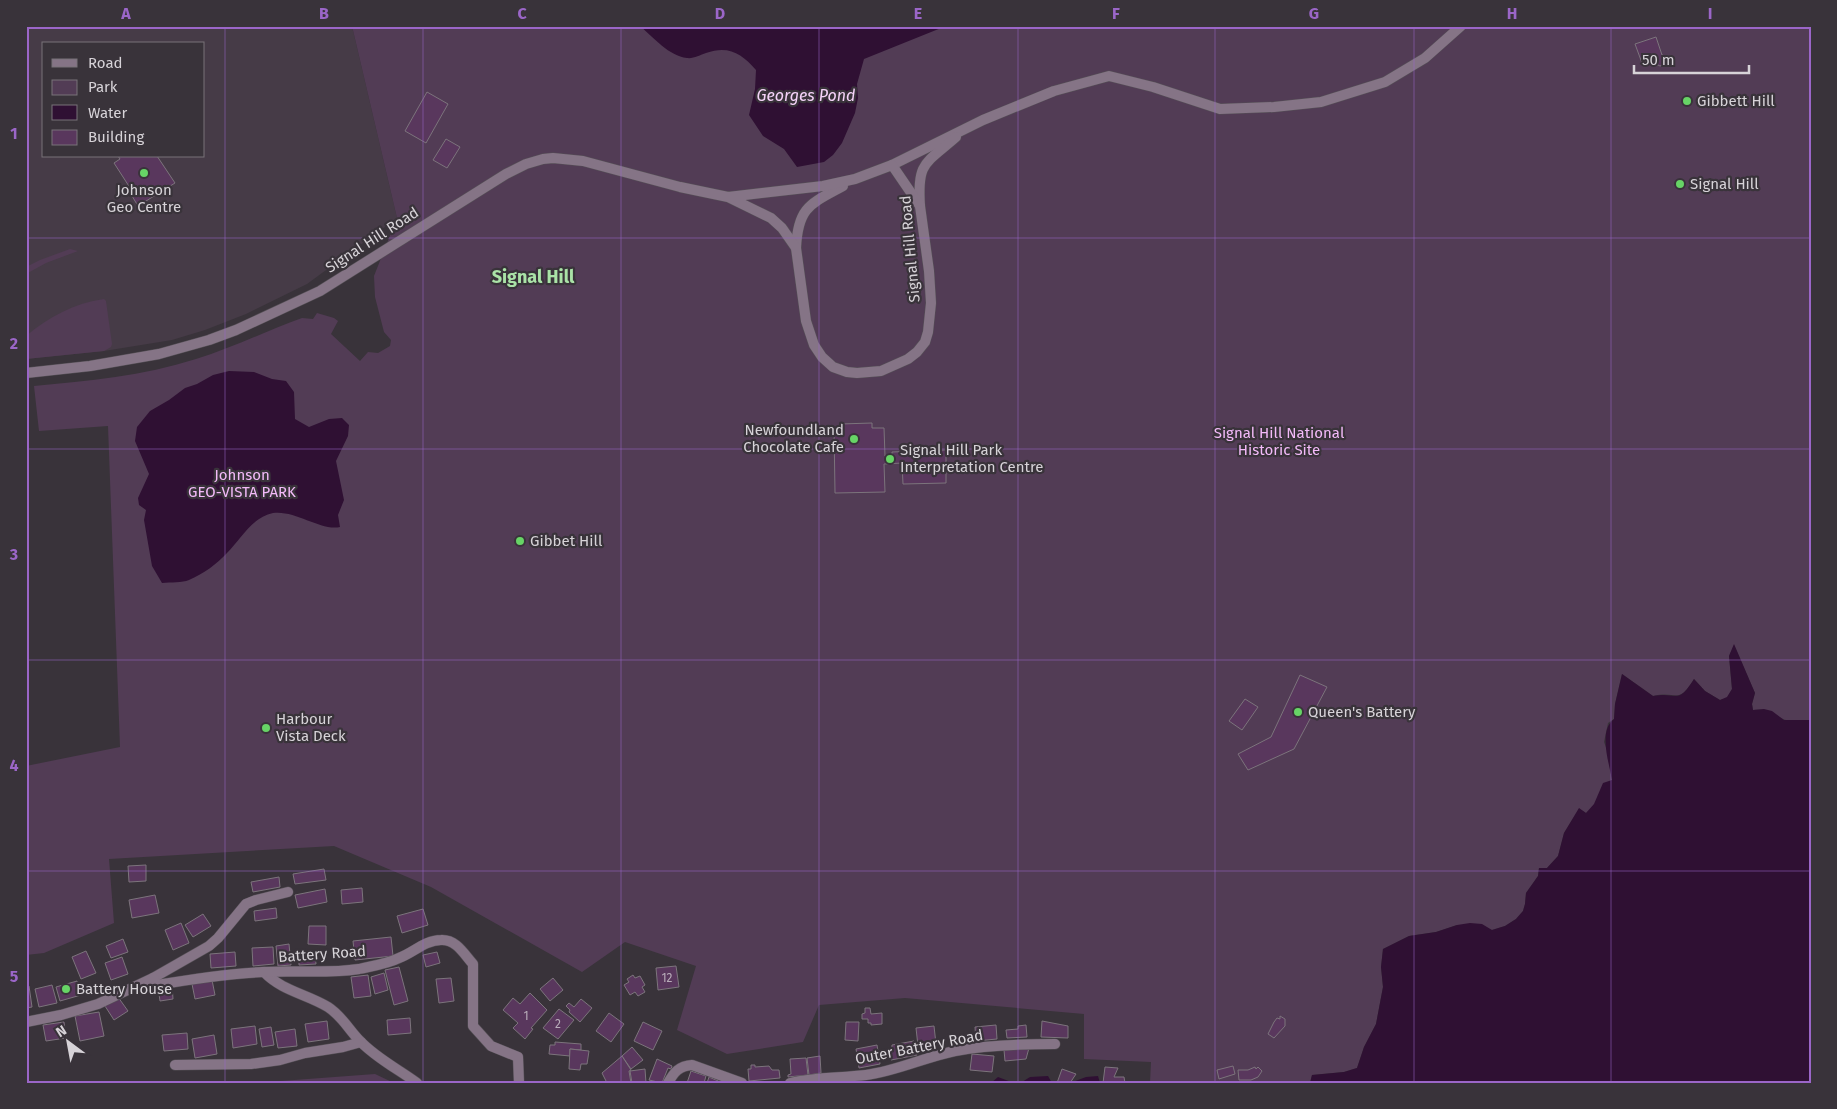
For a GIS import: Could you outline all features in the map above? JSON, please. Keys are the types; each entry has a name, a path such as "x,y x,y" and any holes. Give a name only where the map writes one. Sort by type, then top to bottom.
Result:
{"street":[{"name":"Signal Hill Road","path":"728,197 823,186 855,179 892,165 970,125 1054,92 1109,76 1153,87 1220,109 1274,107 1321,102 1384,82 1425,58 1461,26"},
{"name":"Signal Hill Road","path":"26,373 90,366 159,354 209,340 236,330 320,291 506,174 543,158 583,161 680,187 728,197 777,222 796,248 806,321 811,339 818,352 833,367 847,372 869,373 881,371 908,359 925,342 931,303 929,271 920,206 919,180 925,165 970,125"},
{"path":"892,165 920,206"},
{"path":"796,248 798,224 807,208 817,200 855,179"},
{"path":"26,1022 61,1015 98,1004 153,978 209,946 246,904 288,892"},
{"name":"Battery Road","path":"153,978 157,985 199,978 264,972 357,969 398,959 432,941 452,942 473,964 474,1026 491,1046 518,1057 519,1083"},
{"path":"264,972 273,981 327,1006 339,1015 361,1042 417,1083"},
{"path":"175,1066 251,1064 280,1060 361,1042"},
{"name":"Outer Battery Road","path":"790,1083 836,1076 866,1075 915,1064 956,1051 1014,1045 1055,1044"},
{"path":"668,1083 677,1069 692,1064 742,1083"}],"shaded area":[{"path":"26,26 352,26 397,218 307,284 246,314 205,330 172,340 104,351 26,359"}],"green space":[{"name":"Signal Hill National Historic Site","path":"352,26 1811,26 1811,720 1785,720 1767,711 1753,710 1752,704 1755,693 1734,645 1729,656 1732,689 1727,698 1720,700 1705,691 1694,679 1680,695 1653,696 1622,674 1615,704 1614,719 1608,723 1604,742 1612,780 1591,810 1586,813 1579,809 1564,833 1558,856 1547,868 1539,868 1538,876 1526,893 1523,911 1516,919 1505,926 1492,930 1457,925 1436,932 1409,936 1383,949 1381,967 1383,987 1376,1024 1364,1047 1357,1068 1344,1072 1312,1075 1310,1083 1150,1083 1151,1062 1084,1059 1084,1014 905,998 819,1005 803,1042 727,1054 677,1030 696,966 625,942 582,972 431,887 334,846 109,859 114,923 44,953 26,955 26,766 120,747 108,426 39,431 34,386 115,377 176,365 223,350 302,318 313,319 317,313 338,321 331,334 360,361 368,352 378,353 390,346 391,340 384,332 375,297 374,276 397,218"},
{"path":"70,249 78,251 46,263 26,274 26,267"},
{"path":"104,299 106,301 111,347 104,351 26,359 26,336 35,329 72,307"},
{"path":"375,1074 394,1083 254,1083"}],"water":[{"name":"Georges Pond","path":"640,26 946,26 864,59 857,84 858,98 855,113 842,143 833,155 824,162 797,167 784,149 763,136 749,115 755,89 756,70 746,59 734,52 722,50 692,58 680,57 662,46"},
{"path":"229,371 254,372 272,379 286,381 294,392 295,419 309,427 329,419 342,418 349,425 348,436 336,461 344,500 338,515 340,527 324,526 290,514 273,513 266,515 253,524 223,557 205,572 186,581 162,583 152,566 144,520 146,510 139,505 138,498 149,474 135,441 137,427 150,411 185,388 213,375"},
{"path":"1734,644 1755,693 1752,704 1753,710 1764,709 1772,711 1784,720 1811,720 1811,1083 1310,1083 1312,1075 1344,1072 1357,1068 1364,1047 1376,1024 1383,987 1381,967 1383,949 1409,936 1436,932 1457,925 1482,924 1492,930 1505,926 1516,919 1523,911 1526,893 1538,876 1539,868 1547,868 1558,856 1564,833 1579,808 1586,813 1594,804 1603,783 1612,780 1606,739 1609,724 1614,719 1615,704 1622,674 1653,696 1680,695 1694,679 1705,691 1720,700 1727,697 1732,689 1729,656"},
{"path":"1048,1076 1052,1083 1014,1083 1022,1082 1030,1077"},
{"path":"1098,1076 1100,1083 1070,1083 1086,1077"},
{"path":"998,1077 1014,1083 991,1083"}],"building":[{"path":"1656,37 1662,55 1667,59 1666,64 1660,66 1656,64 1655,58 1642,63 1635,44"},
{"path":"427,92 448,104 426,143 405,131"},
{"path":"446,139 460,147 447,168 433,160"},
{"name":"Johnson Geo Centre","path":"158,158 175,183 138,206 132,196 134,194 114,163 120,159"},
{"name":"Signal Hill Park Interpretation Centre","path":"872,423 872,428 884,428 885,456 892,455 892,452 946,450 946,483 903,484 902,463 884,464 885,492 835,493 834,429 840,429 840,424"},
{"name":"Queen's Battery","path":"1300,675 1327,687 1294,749 1248,770 1238,754 1271,737"},
{"path":"1245,699 1258,707 1242,730 1229,721"},
{"path":"146,865 146,881 129,882 128,866"},
{"path":"324,869 326,880 295,884 293,874"},
{"path":"279,877 280,887 253,892 251,882"},
{"path":"362,888 363,902 342,904 341,890"},
{"path":"325,889 327,902 298,908 295,895"},
{"path":"155,895 159,913 132,918 129,900"},
{"path":"276,908 277,918 255,921 254,911"},
{"path":"423,909 428,925 402,933 397,916"},
{"path":"203,914 211,926 193,937 185,925"},
{"path":"181,923 189,943 173,950 165,930"},
{"path":"309,926 326,926 326,945 308,944"},
{"path":"391,937 393,956 355,960 353,941"},
{"path":"123,939 128,952 111,958 106,946"},
{"path":"289,944 291,965 278,966 276,946"},
{"path":"273,947 274,964 253,966 252,948"},
{"path":"86,951 96,973 81,979 72,957"},
{"path":"235,952 236,966 211,968 210,954"},
{"path":"437,952 440,963 426,967 423,955"},
{"path":"315,954 316,964 299,965 299,955"},
{"path":"122,957 128,974 111,980 105,963"},
{"path":"676,966 679,987 658,990 656,968"},
{"path":"399,967 408,1001 394,1005 385,970"},
{"path":"384,973 388,990 375,994 371,977"},
{"path":"368,975 371,996 354,998 351,977"},
{"path":"633,975 635,978 640,976 645,985 642,987 645,992 638,996 635,992 630,995 624,985 629,982 627,979"},
{"path":"451,978 454,1001 439,1003 436,979"},
{"path":"553,978 563,990 550,1001 540,989"},
{"path":"212,980 215,995 195,999 192,984"},
{"path":"77,981 81,995 60,1001 56,987"},
{"path":"52,985 57,1003 39,1007 35,989"},
{"path":"172,985 173,999 160,1001 158,987"},
{"path":"26,986 29,986 32,1007 26,1008"},
{"path":"530,993 547,1010 531,1028 533,1029 525,1039 513,1028 518,1023 503,1010 513,998 520,1004"},
{"path":"118,997 128,1011 114,1020 105,1006"},
{"path":"581,999 592,1008 580,1022 569,1012 570,1010 566,1006 569,1003 574,1007"},
{"path":"865,1008 870,1008 871,1014 882,1013 882,1024 871,1025 871,1023 868,1023 868,1019 862,1019"},
{"path":"559,1009 574,1020 558,1039 543,1028"},
{"path":"99,1012 104,1036 80,1041 75,1016"},
{"path":"609,1013 624,1024 611,1042 596,1031"},
{"path":"1280,1016 1285,1019 1285,1026 1274,1038 1268,1034 1277,1018 1280,1019"},
{"path":"410,1018 411,1033 388,1035 387,1020"},
{"path":"327,1021 329,1039 308,1042 305,1024"},
{"path":"1042,1021 1068,1026 1068,1038 1041,1037"},
{"path":"64,1022 66,1038 46,1041 43,1025"},
{"path":"643,1022 662,1031 653,1050 634,1041"},
{"path":"846,1022 859,1022 858,1041 845,1040"},
{"path":"996,1025 997,1039 976,1041 975,1027"},
{"path":"1026,1025 1027,1037 1007,1038 1006,1030 1018,1029 1018,1026"},
{"path":"255,1026 257,1044 233,1048 231,1029"},
{"path":"934,1026 936,1044 918,1046 916,1028"},
{"path":"271,1027 274,1045 262,1047 259,1029"},
{"path":"295,1029 297,1046 278,1048 275,1032"},
{"path":"187,1033 188,1049 164,1051 162,1035"},
{"path":"214,1035 217,1054 195,1058 192,1039"},
{"path":"914,1041 917,1055 891,1060 892,1045"},
{"path":"555,1042 581,1044 581,1050 570,1049 570,1056 549,1054 550,1045 555,1045"},
{"path":"877,1045 880,1064 859,1068 856,1049"},
{"path":"632,1047 643,1060 631,1069 622,1056"},
{"path":"1029,1048 1026,1059 1005,1061 1004,1050"},
{"path":"570,1049 589,1051 587,1064 581,1064 580,1070 569,1069"},
{"path":"972,1054 994,1056 992,1072 970,1070"},
{"path":"622,1056 631,1070 629,1071 631,1083 607,1083 602,1073"},
{"path":"820,1056 821,1073 809,1075 807,1058"},
{"path":"806,1058 808,1075 788,1077 791,1074 790,1059"},
{"path":"657,1059 672,1066 671,1069 668,1068 662,1083 649,1080"},
{"path":"751,1065 755,1065 755,1067 769,1066 772,1070 779,1070 780,1078 749,1081 748,1069 751,1069"},
{"path":"1233,1066 1235,1074 1219,1079 1217,1070"},
{"path":"1105,1067 1118,1068 1114,1077 1124,1077 1125,1083 1103,1083"},
{"path":"1255,1067 1262,1071 1258,1077 1251,1080 1239,1080 1238,1070 1248,1070"},
{"path":"645,1069 646,1083 632,1083 630,1071"},
{"path":"1062,1069 1076,1074 1070,1083 1057,1083"},
{"path":"691,1071 706,1076 704,1083 687,1083"},
{"path":"709,1077 723,1083 707,1083"}],"place":[{"name":"Gibbett Hill","path":"1687,101"},
{"name":"Johnson Geo Centre","path":"144,173"},
{"name":"Signal Hill","path":"1680,184"},
{"name":"Newfoundland Chocolate Cafe","path":"854,439"},
{"name":"Signal Hill Park Interpretation Centre","path":"890,459"},
{"name":"Gibbet Hill","path":"520,541"},
{"name":"Queen's Battery","path":"1298,712"},
{"name":"Harbour Vista Deck","path":"266,728"},
{"name":"Battery House","path":"66,989"}],"district":[{"name":"Signal Hill","path":"533,277"}],"park label":[{"name":"Johnson GEO-VISTA PARK","path":"242,484"}]}
